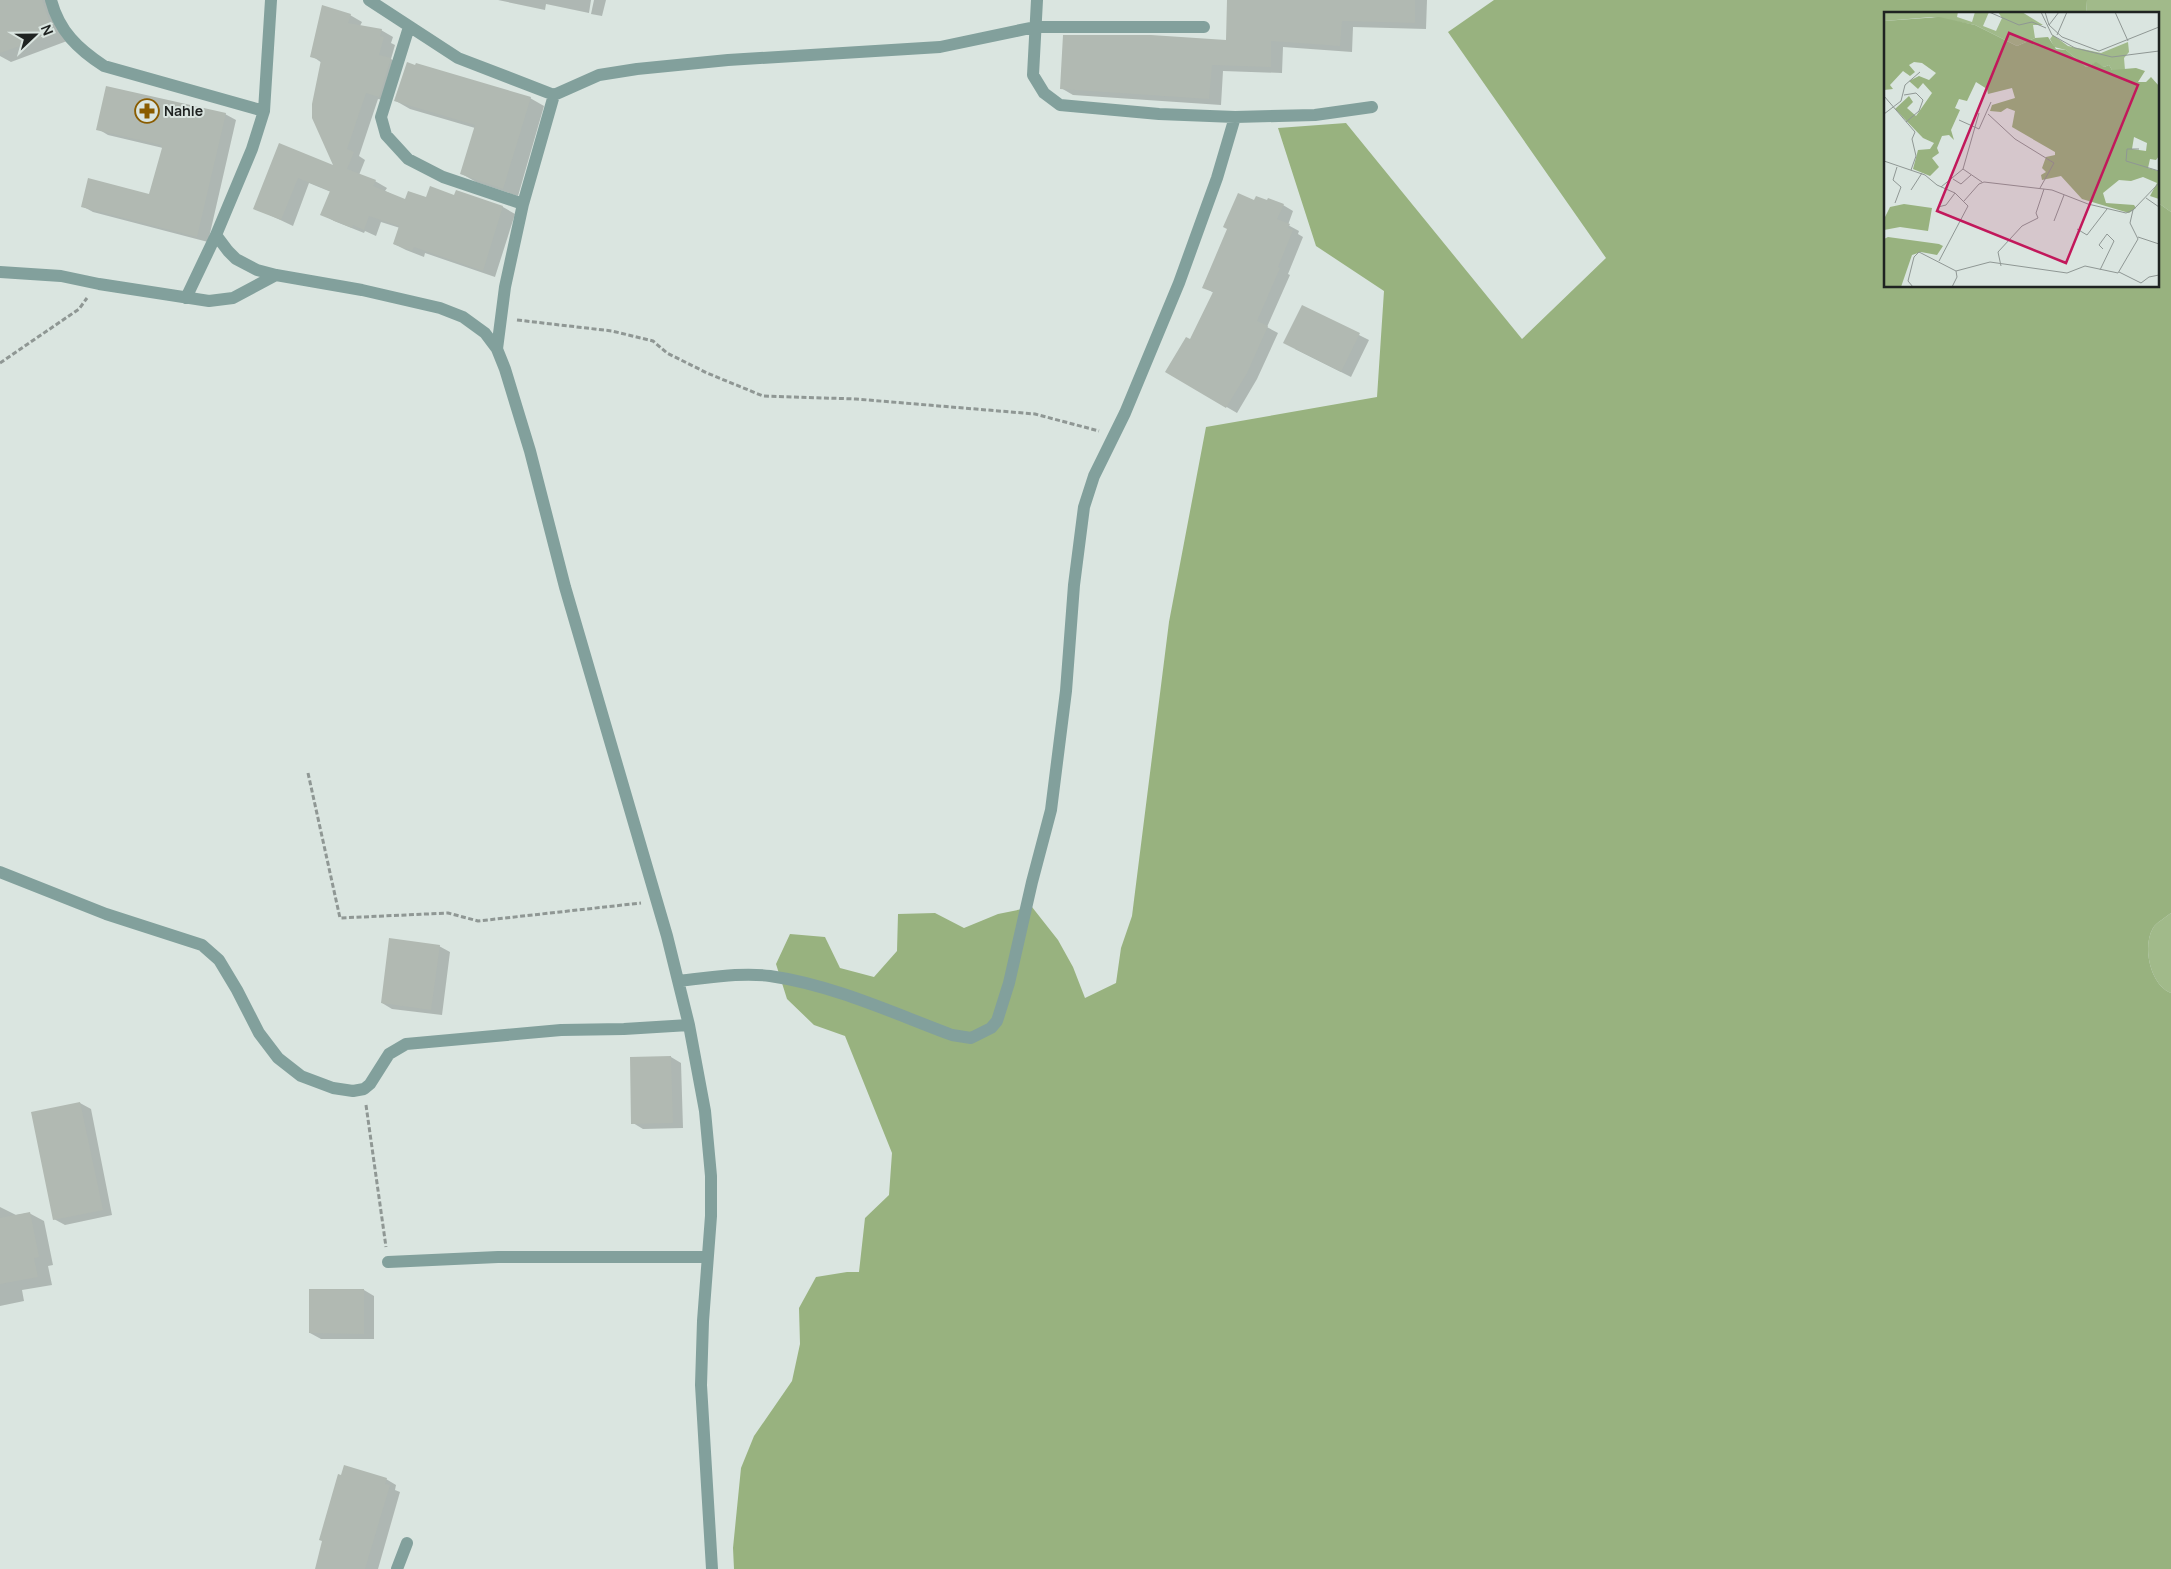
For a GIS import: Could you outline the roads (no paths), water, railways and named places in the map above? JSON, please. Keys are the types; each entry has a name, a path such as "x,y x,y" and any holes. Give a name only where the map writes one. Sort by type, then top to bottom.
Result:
{"street":[{"path":"50,0 64,33 82,51 104,66 264,111"},
{"path":"186,298 216,235 252,148 264,111 271,0"},
{"path":"369,0 409,28 458,58 554,95 599,75 637,69 728,60 940,47 1036,26 1204,27"},
{"path":"1037,0 1033,75 1044,93 1060,105 1159,114 1235,117 1315,115 1372,107"},
{"path":"409,28 381,117 386,134 408,159 444,177 524,204"},
{"path":"497,349 505,287 524,204 554,95"},
{"path":"678,981 746,975 770,976 823,988 952,1035 971,1038 991,1028 997,1021 1009,983 1051,810 1066,691 1074,585 1084,507 1094,476 1114,435 1180,282 1235,117"},
{"path":"216,235 236,259 257,270 362,290 440,308 463,317 485,333 497,349 505,369 678,981 689,1025 705,1112 711,1176 711,1216 707,1257 701,1385 712,1569"},
{"path":"0,272 61,276 99,284 209,301 233,298 276,275"},
{"path":"0,872 106,914 202,946 219,960 259,1033 278,1058 301,1076 333,1088 353,1092 364,1089 370,1084 389,1054 406,1044 561,1030 689,1025"},
{"path":"388,1262 498,1257 707,1257"},
{"path":"397,1569 407,1543"}],"place":[{"name":"Nahle","path":"147,111"}]}
